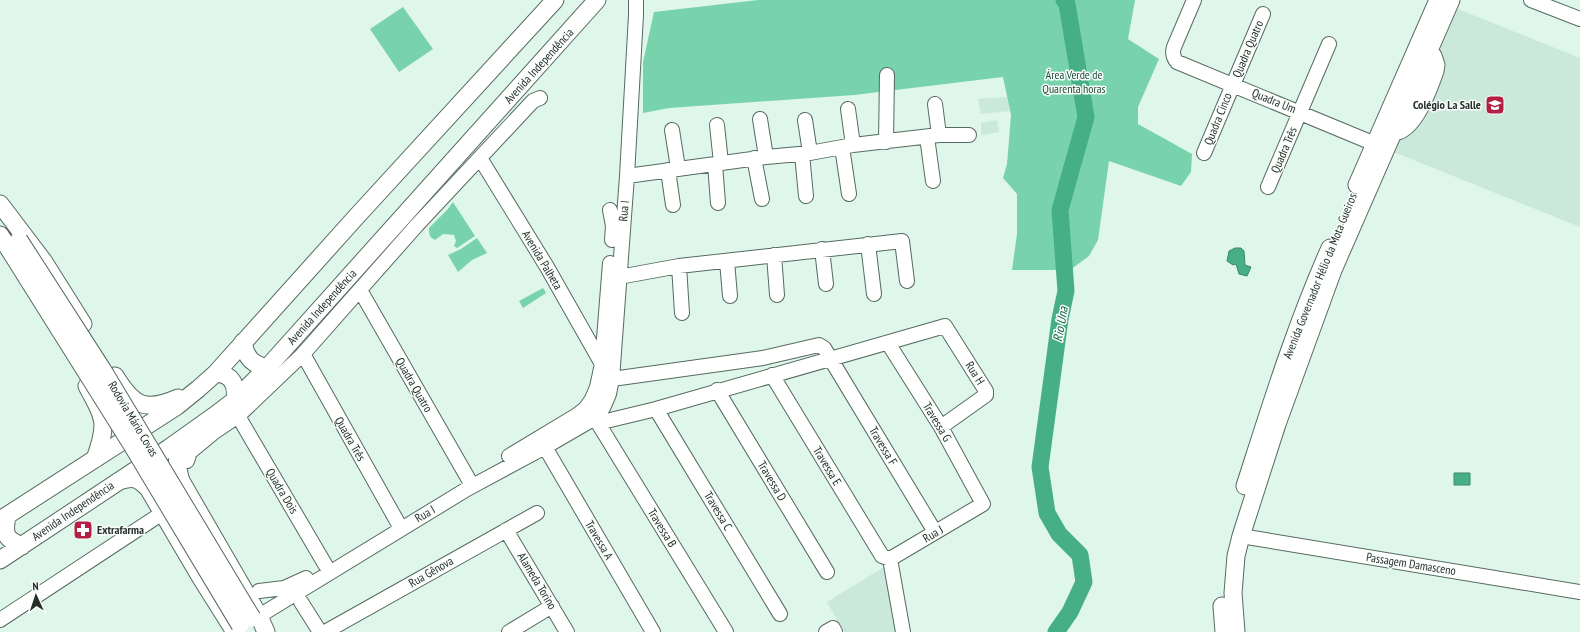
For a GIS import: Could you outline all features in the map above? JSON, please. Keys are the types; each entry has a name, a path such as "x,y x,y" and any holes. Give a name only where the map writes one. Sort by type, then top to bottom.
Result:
{"main road":[{"path":"22,546 13,542 6,536 3,518 177,406 216,373 555,0"},
{"name":"Avenida Independência","path":"0,560 169,448 214,416 237,408 267,368 597,0"},
{"name":"Avenida Governador Hélio da Mota Gueiros","path":"1224,632 1222,594 1223,569 1230,534 1281,372 1309,294 1375,144 1422,50 1438,0"},
{"path":"1422,50 1451,0"},
{"name":"Avenida Governador Hélio da Mota Gueiros","path":"1236,632 1233,593 1236,556 1241,536 1277,424 1323,296 1360,206 1394,132 1408,126 1426,94 1436,65 1433,56 1422,50"},
{"path":"0,204 44,262 126,393 135,401 146,405 159,404 198,389"},
{"name":"Rodovia Mário Covas","path":"0,210 10,246"},
{"name":"Rodovia Mário Covas","path":"0,235 10,246 102,369 248,626"},
{"path":"10,246 101,413 103,437 95,459"},
{"path":"243,342 247,357 252,362 267,368"},
{"path":"216,373 228,376 232,380 236,391 237,408"},
{"path":"214,416 182,446 177,458 178,470 181,481 248,626"},
{"path":"118,481 131,478 140,480 148,488 164,512 201,578 248,626 266,632"}],"street":[{"name":"Rua I","path":"596,421 609,394 612,378 627,176 636,0"},
{"name":"Quadra Um","path":"1194,0 1172,52 1177,62 1375,144"},
{"path":"1531,0 1580,19"},
{"name":"Quadra Quatro","path":"1233,84 1263,14"},
{"path":"1300,112 1329,44"},
{"path":"887,75 891,141"},
{"name":"Quadra Cinco","path":"1204,153 1233,84"},
{"path":"187,461 190,452 213,433 237,408 303,354 417,225 532,101 540,98"},
{"path":"933,181 935,104"},
{"path":"891,105 891,141"},
{"path":"848,109 849,194"},
{"name":"Quadra Três","path":"1268,187 1300,112"},
{"path":"760,119 762,199"},
{"path":"805,120 806,196"},
{"path":"717,125 718,203"},
{"path":"672,130 672,206"},
{"path":"627,176 760,157 806,153 848,146 933,136 969,135"},
{"name":"Avenida Palheta","path":"480,158 547,267 602,364"},
{"path":"259,591 292,585 326,566 542,437 586,408 592,399 597,386 602,364 613,226 610,210"},
{"path":"619,277 679,266 902,241 907,281"},
{"path":"868,244 874,294"},
{"path":"822,250 826,284"},
{"path":"774,255 777,295"},
{"path":"727,261 730,296"},
{"path":"679,266 682,313"},
{"name":"Quadra Quatro","path":"360,290 469,480"},
{"name":"Rua I","path":"248,626 467,489 596,421 656,408 945,326"},
{"name":"Rua H","path":"941,427 986,395 986,391 945,326"},
{"name":"Travessa G","path":"888,343 941,427 983,504"},
{"path":"612,378 763,358 819,345 824,348 830,359"},
{"name":"Quadra Três","path":"303,354 398,523"},
{"name":"Travessa F","path":"830,359 935,532"},
{"name":"Travessa E","path":"772,375 886,558"},
{"name":"Travessa D","path":"716,390 827,572"},
{"name":"Quadra Dois","path":"237,408 326,566"},
{"name":"Travessa C","path":"656,408 780,614"},
{"name":"Travessa B","path":"596,421 726,632"},
{"name":"Travessa A","path":"545,447 653,632"},
{"name":"Rua J","path":"886,558 983,504"},
{"path":"0,620 164,512"},
{"name":"Rua Gênova","path":"326,632 537,512"},
{"name":"Alameda Torino","path":"506,530 567,632"},
{"name":"Passagem Damasceno","path":"1241,536 1580,592"},
{"path":"886,558 903,632"},
{"path":"301,602 320,632"},
{"path":"509,632 552,606"}],"shaded area":[{"name":"Colégio La Salle","path":"1453,7 1580,58 1580,227 1391,151"},
{"path":"1007,97 1010,111 981,114 978,99"},
{"path":"997,120 999,132 981,135 981,123"},
{"path":"1235,248 1241,248 1244,251 1245,265 1251,267 1247,276 1239,274 1236,264 1233,265 1227,261 1229,251"},
{"path":"1454,473 1470,473 1470,485 1454,485"},
{"path":"889,564 901,632 844,632 827,602"}],"green space":[{"name":"Área Verde de Quarenta horas","path":"758,0 1135,0 1128,39 1159,59 1138,107 1138,124 1192,154 1191,172 1181,186 1109,161 1098,240 1089,256 1070,270 1012,270 1017,234 1017,194 1003,178 1007,164 1011,115 1003,77 854,95 669,108 643,113 643,62 654,12"},
{"path":"403,7 433,49 399,72 370,29"},
{"path":"453,202 475,236 457,248 454,246 456,241 454,235 443,234 435,240 430,236 429,232 429,228"},
{"path":"477,238 487,253 472,260 458,272 448,255 461,249"},
{"path":"543,288 546,293 523,308 519,301"}],"waterway":[{"name":"Rio Una","path":"1056,632 1070,612 1084,582 1080,555 1059,534 1047,513 1040,467 1060,319 1066,291 1060,210 1086,117 1067,4 1064,0"}],"place":[{"name":"Colégio La Salle","path":"1495,105"},
{"name":"Extrafarma","path":"83,530"}]}
